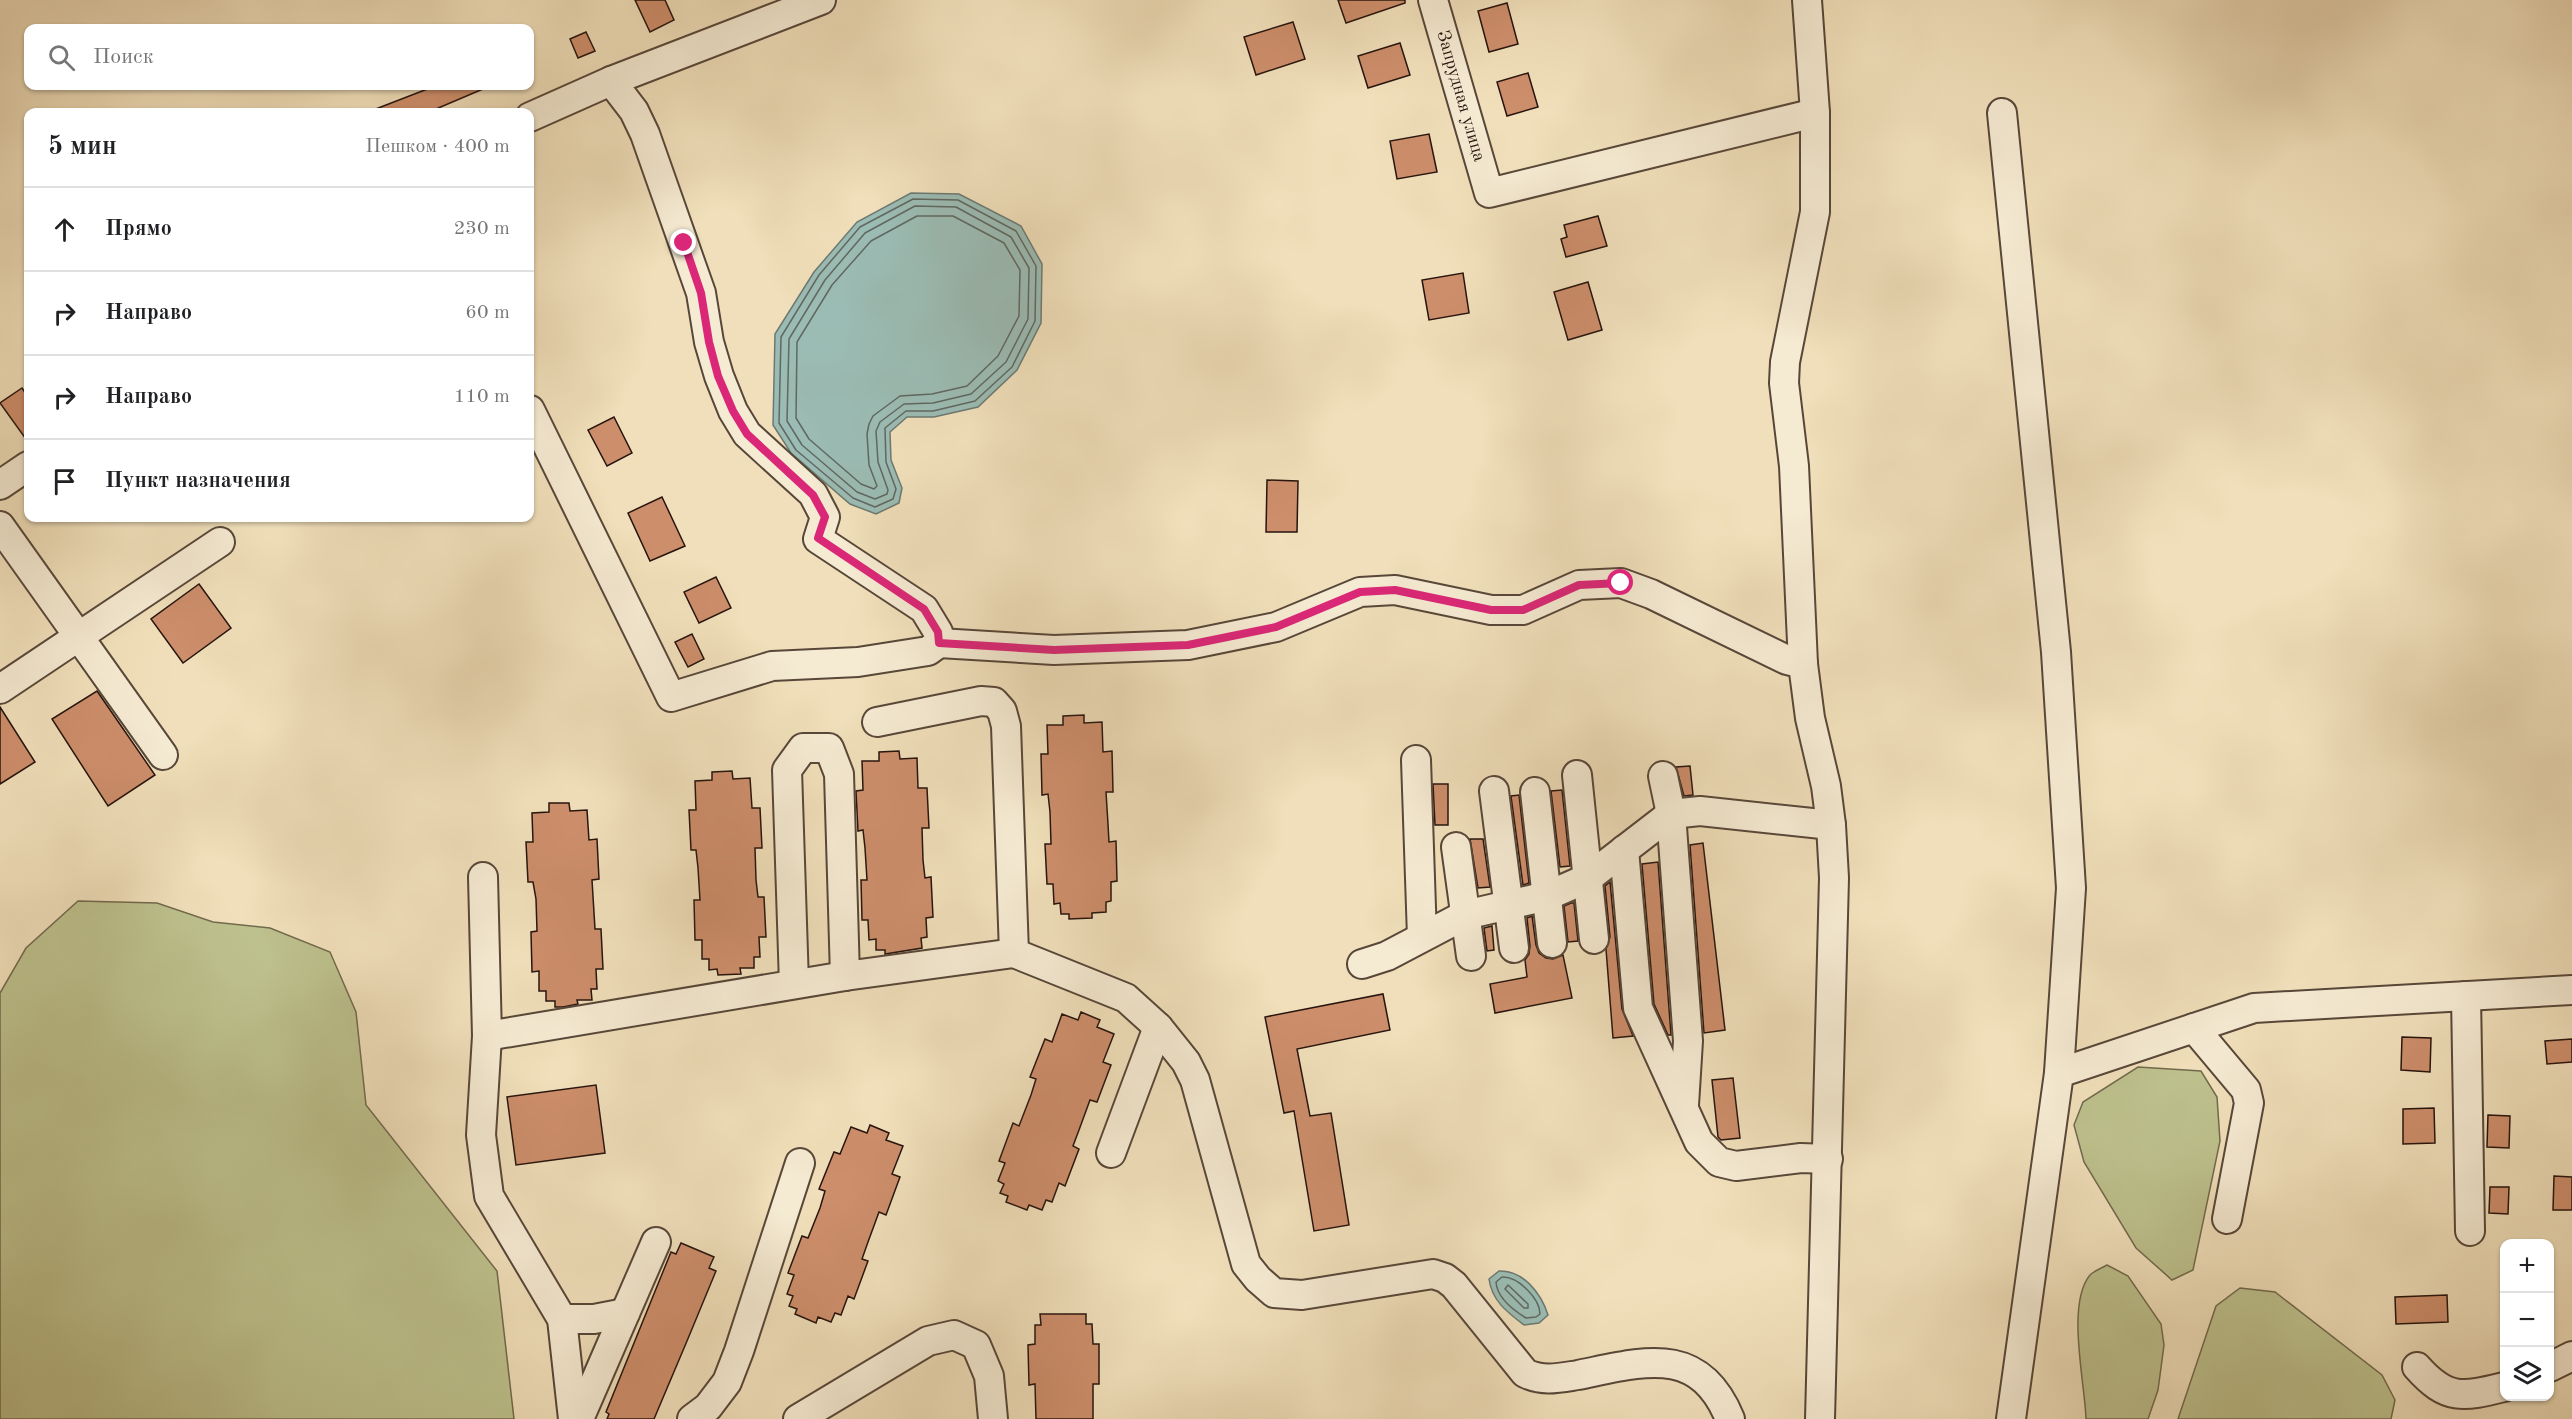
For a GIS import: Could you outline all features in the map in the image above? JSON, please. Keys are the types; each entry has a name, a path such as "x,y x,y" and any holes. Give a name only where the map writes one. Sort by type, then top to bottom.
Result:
{"street":[{"path":"534,115 611,81 821,0"},
{"name":"Запрудная улица","path":"1433,0 1489,193 1815,113"},
{"path":"1807,0 1815,113 1815,212 1785,362 1784,383 1794,466 1803,664 1810,718 1826,786 1834,878 1820,1419"},
{"path":"611,81 634,111 645,134 701,293 709,342 718,376 733,411 747,434 813,495 825,517 818,538 924,609 938,632 939,643"},
{"path":"2002,113 2056,652 2070,876 2059,1073 2010,1419"},
{"path":"534,418 671,697 772,666 858,662 928,651 939,643 1054,650 1188,645 1276,627 1360,592 1395,590 1491,610 1523,610 1579,585 1621,583 1651,594 1787,660 1803,664"},
{"path":"0,485 24,469"},
{"path":"0,526 163,755"},
{"path":"0,689 220,542"},
{"path":"877,722 981,701 994,702 1002,711 1006,726 1014,953"},
{"path":"794,984 787,770 803,748 829,748 839,774 845,976"},
{"path":"1416,760 1422,937"},
{"path":"1577,774 1594,939"},
{"path":"1663,776 1671,814 1688,1041 1684,1108"},
{"path":"1494,791 1514,948"},
{"path":"1535,792 1552,943"},
{"path":"1362,964 1387,956 1465,915 1547,896 1588,878 1671,814 1700,811 1831,825"},
{"path":"1456,847 1471,956"},
{"path":"1624,850 1638,1008 1699,1142 1719,1162 1736,1166 1801,1158 1828,1159"},
{"path":"483,877 487,1035 481,1135 489,1196 562,1319 573,1419"},
{"path":"487,1035 845,976 1014,953 1126,998 1158,1027 1186,1062 1195,1080 1246,1264 1258,1280 1274,1293 1302,1295 1432,1274 1454,1285 1525,1373 1534,1378 1552,1380 1638,1363 1656,1362 1676,1365 1687,1381 1721,1396 1730,1419"},
{"path":"2059,1073 2254,1008 2572,990"},
{"path":"2466,996 2470,1231"},
{"path":"1111,1153 1158,1027"},
{"path":"2194,1028 2246,1090 2249,1103 2227,1219"},
{"path":"692,1419 708,1407 727,1382 800,1163"},
{"path":"579,1419 656,1242"},
{"path":"562,1319 594,1319 625,1313"},
{"path":"798,1419 928,1341 954,1335 976,1345 989,1376 993,1419"},
{"path":"2554,1365 2572,1356"},
{"path":"2416,1367 2430,1383 2448,1393 2473,1394 2500,1388"}],"green space":[{"path":"78,901 157,903 213,922 270,928 330,952 356,1012 366,1105 497,1271 514,1419 0,1419 0,993 26,948"},
{"path":"2138,1067 2201,1071 2217,1097 2220,1141 2193,1270 2172,1280 2136,1248 2084,1162 2074,1125 2083,1102"},
{"path":"2107,1265 2128,1276 2161,1324 2164,1345 2158,1390 2148,1419 2086,1419 2079,1344 2079,1305 2083,1288 2090,1275"},
{"path":"2240,1288 2275,1292 2382,1375 2395,1400 2391,1419 2178,1419 2216,1306"}],"water":[{"path":"911,193 959,194 1021,226 1042,264 1041,323 1017,370 978,407 934,417 907,417 890,432 891,460 902,488 899,503 876,514 850,504 791,453 773,425 775,334 814,272 857,222"},
{"path":"1499,1271 1516,1274 1530,1284 1541,1299 1548,1315 1539,1323 1524,1325 1506,1311 1493,1294 1489,1279"}],"building":[{"path":"635,0 665,0 674,20 650,32"},
{"path":"1338,0 1405,0 1405,3 1346,23"},
{"path":"1507,3 1518,44 1489,52 1478,11"},
{"path":"1293,22 1305,59 1256,75 1244,37"},
{"path":"586,32 595,51 578,58 570,39"},
{"path":"1400,43 1410,75 1368,88 1358,56"},
{"path":"1528,73 1538,107 1507,116 1497,82"},
{"path":"425,90 481,90 438,108 378,108"},
{"path":"1429,134 1437,172 1397,179 1390,141"},
{"path":"1598,216 1607,246 1566,257 1561,239 1567,237 1564,225"},
{"path":"1463,273 1469,313 1429,320 1422,280"},
{"path":"1588,282 1602,330 1568,340 1554,292"},
{"path":"22,388 24,391 24,436 0,403"},
{"path":"614,417 632,453 607,466 588,430"},
{"path":"1267,480 1298,481 1297,532 1266,532"},
{"path":"662,497 685,546 650,561 628,513"},
{"path":"716,577 731,608 699,623 684,592"},
{"path":"199,584 231,628 183,663 151,619"},
{"path":"692,634 704,659 688,667 675,642"},
{"path":"97,691 155,775 108,806 52,719"},
{"path":"0,707 35,762 0,784"},
{"path":"1084,715 1084,723 1102,722 1103,752 1112,751 1113,792 1106,792 1109,842 1116,841 1117,881 1111,882 1111,901 1106,902 1106,912 1092,913 1092,918 1069,919 1069,914 1061,914 1060,903 1054,904 1053,884 1047,884 1045,844 1051,844 1050,812 1048,794 1042,795 1041,754 1048,754 1047,725 1063,725 1063,716"},
{"path":"899,751 900,759 917,758 918,788 927,788 929,828 922,828 923,860 925,878 931,877 933,917 926,918 927,937 921,938 922,948 885,954 885,950 876,950 876,939 869,940 868,920 862,920 861,880 867,880 863,830 858,831 856,791 863,790 862,761 879,761 879,752"},
{"path":"1690,766 1693,795 1684,796 1676,767"},
{"path":"732,771 733,779 750,778 752,808 760,808 762,848 755,848 756,880 758,897 764,897 766,937 759,937 760,957 754,957 754,968 740,968 741,974 718,975 717,969 709,970 709,959 702,959 702,940 695,940 694,900 700,900 696,850 691,850 689,810 696,810 695,781 712,780 712,772"},
{"path":"1433,784 1448,784 1448,825 1435,825"},
{"path":"1562,790 1570,866 1560,867 1551,791"},
{"path":"1519,795 1529,883 1523,885 1511,796"},
{"path":"549,803 569,803 570,811 587,810 589,840 597,839 599,879 592,880 595,929 601,929 603,969 596,969 597,989 591,989 592,1000 577,1000 578,1004 563,1007 555,1007 555,1001 546,1001 546,991 539,991 539,971 532,972 531,932 537,931 536,899 533,882 528,882 526,842 533,842 532,813 549,812"},
{"path":"1470,839 1483,839 1490,887 1478,888"},
{"path":"1703,843 1725,1030 1704,1033 1690,845"},
{"path":"1658,862 1671,1035 1668,1035 1654,1004 1642,864"},
{"path":"1610,882 1622,1009 1633,1036 1613,1038 1606,949 1610,937 1605,886"},
{"path":"1574,903 1578,941 1568,942 1564,906"},
{"path":"1532,916 1539,953 1546,958 1553,959 1563,955 1572,998 1495,1013 1490,984 1527,977 1525,960 1530,946 1527,918"},
{"path":"1492,926 1494,950 1487,951 1484,928"},
{"path":"1383,994 1390,1030 1297,1049 1310,1116 1331,1113 1349,1225 1314,1231 1294,1111 1284,1113 1265,1017"},
{"path":"1081,1012 1100,1020 1097,1027 1114,1034 1103,1062 1111,1065 1097,1102 1090,1100 1073,1146 1079,1149 1065,1186 1059,1183 1052,1202 1046,1200 1042,1210 1029,1205 1027,1210 1006,1202 1008,1196 1000,1193 1004,1184 998,1181 1005,1163 999,1161 1013,1123 1019,1126 1031,1095 1036,1079 1030,1077 1045,1039 1052,1042 1062,1014 1078,1020"},
{"path":"2402,1037 2431,1038 2430,1072 2401,1070"},
{"path":"2572,1039 2572,1062 2547,1064 2545,1041"},
{"path":"1733,1078 1740,1138 1721,1140 1718,1137 1712,1080"},
{"path":"596,1085 605,1153 516,1165 507,1097"},
{"path":"2434,1108 2435,1143 2403,1144 2403,1109"},
{"path":"2488,1115 2510,1116 2509,1148 2487,1147"},
{"path":"870,1125 889,1133 886,1140 903,1146 892,1174 900,1177 886,1215 879,1212 862,1259 868,1261 854,1299 848,1296 841,1315 835,1313 831,1322 818,1317 816,1323 795,1314 797,1309 789,1306 793,1296 787,1294 794,1275 788,1273 802,1236 808,1238 820,1208 825,1191 819,1189 834,1152 840,1154 851,1127 867,1133"},
{"path":"2554,1176 2572,1177 2572,1210 2553,1210"},
{"path":"2490,1187 2509,1187 2508,1214 2489,1213"},
{"path":"681,1243 714,1257 709,1268 716,1271 687,1341 654,1419 607,1419 609,1414 606,1412 671,1252 676,1254"},
{"path":"2447,1295 2448,1322 2396,1324 2395,1297"},
{"path":"1040,1314 1086,1314 1086,1324 1092,1324 1093,1344 1099,1344 1099,1384 1093,1384 1093,1419 1036,1419 1035,1384 1029,1385 1028,1345 1035,1344 1035,1325 1041,1325"}],"route":[{"path":"684,243 701,293 709,342 718,376 733,411 747,434 813,495 825,517 818,538 924,609 938,632 939,643 1054,650 1188,645 1276,627 1360,592 1395,590 1491,610 1523,610 1579,585 1621,583"}]}
